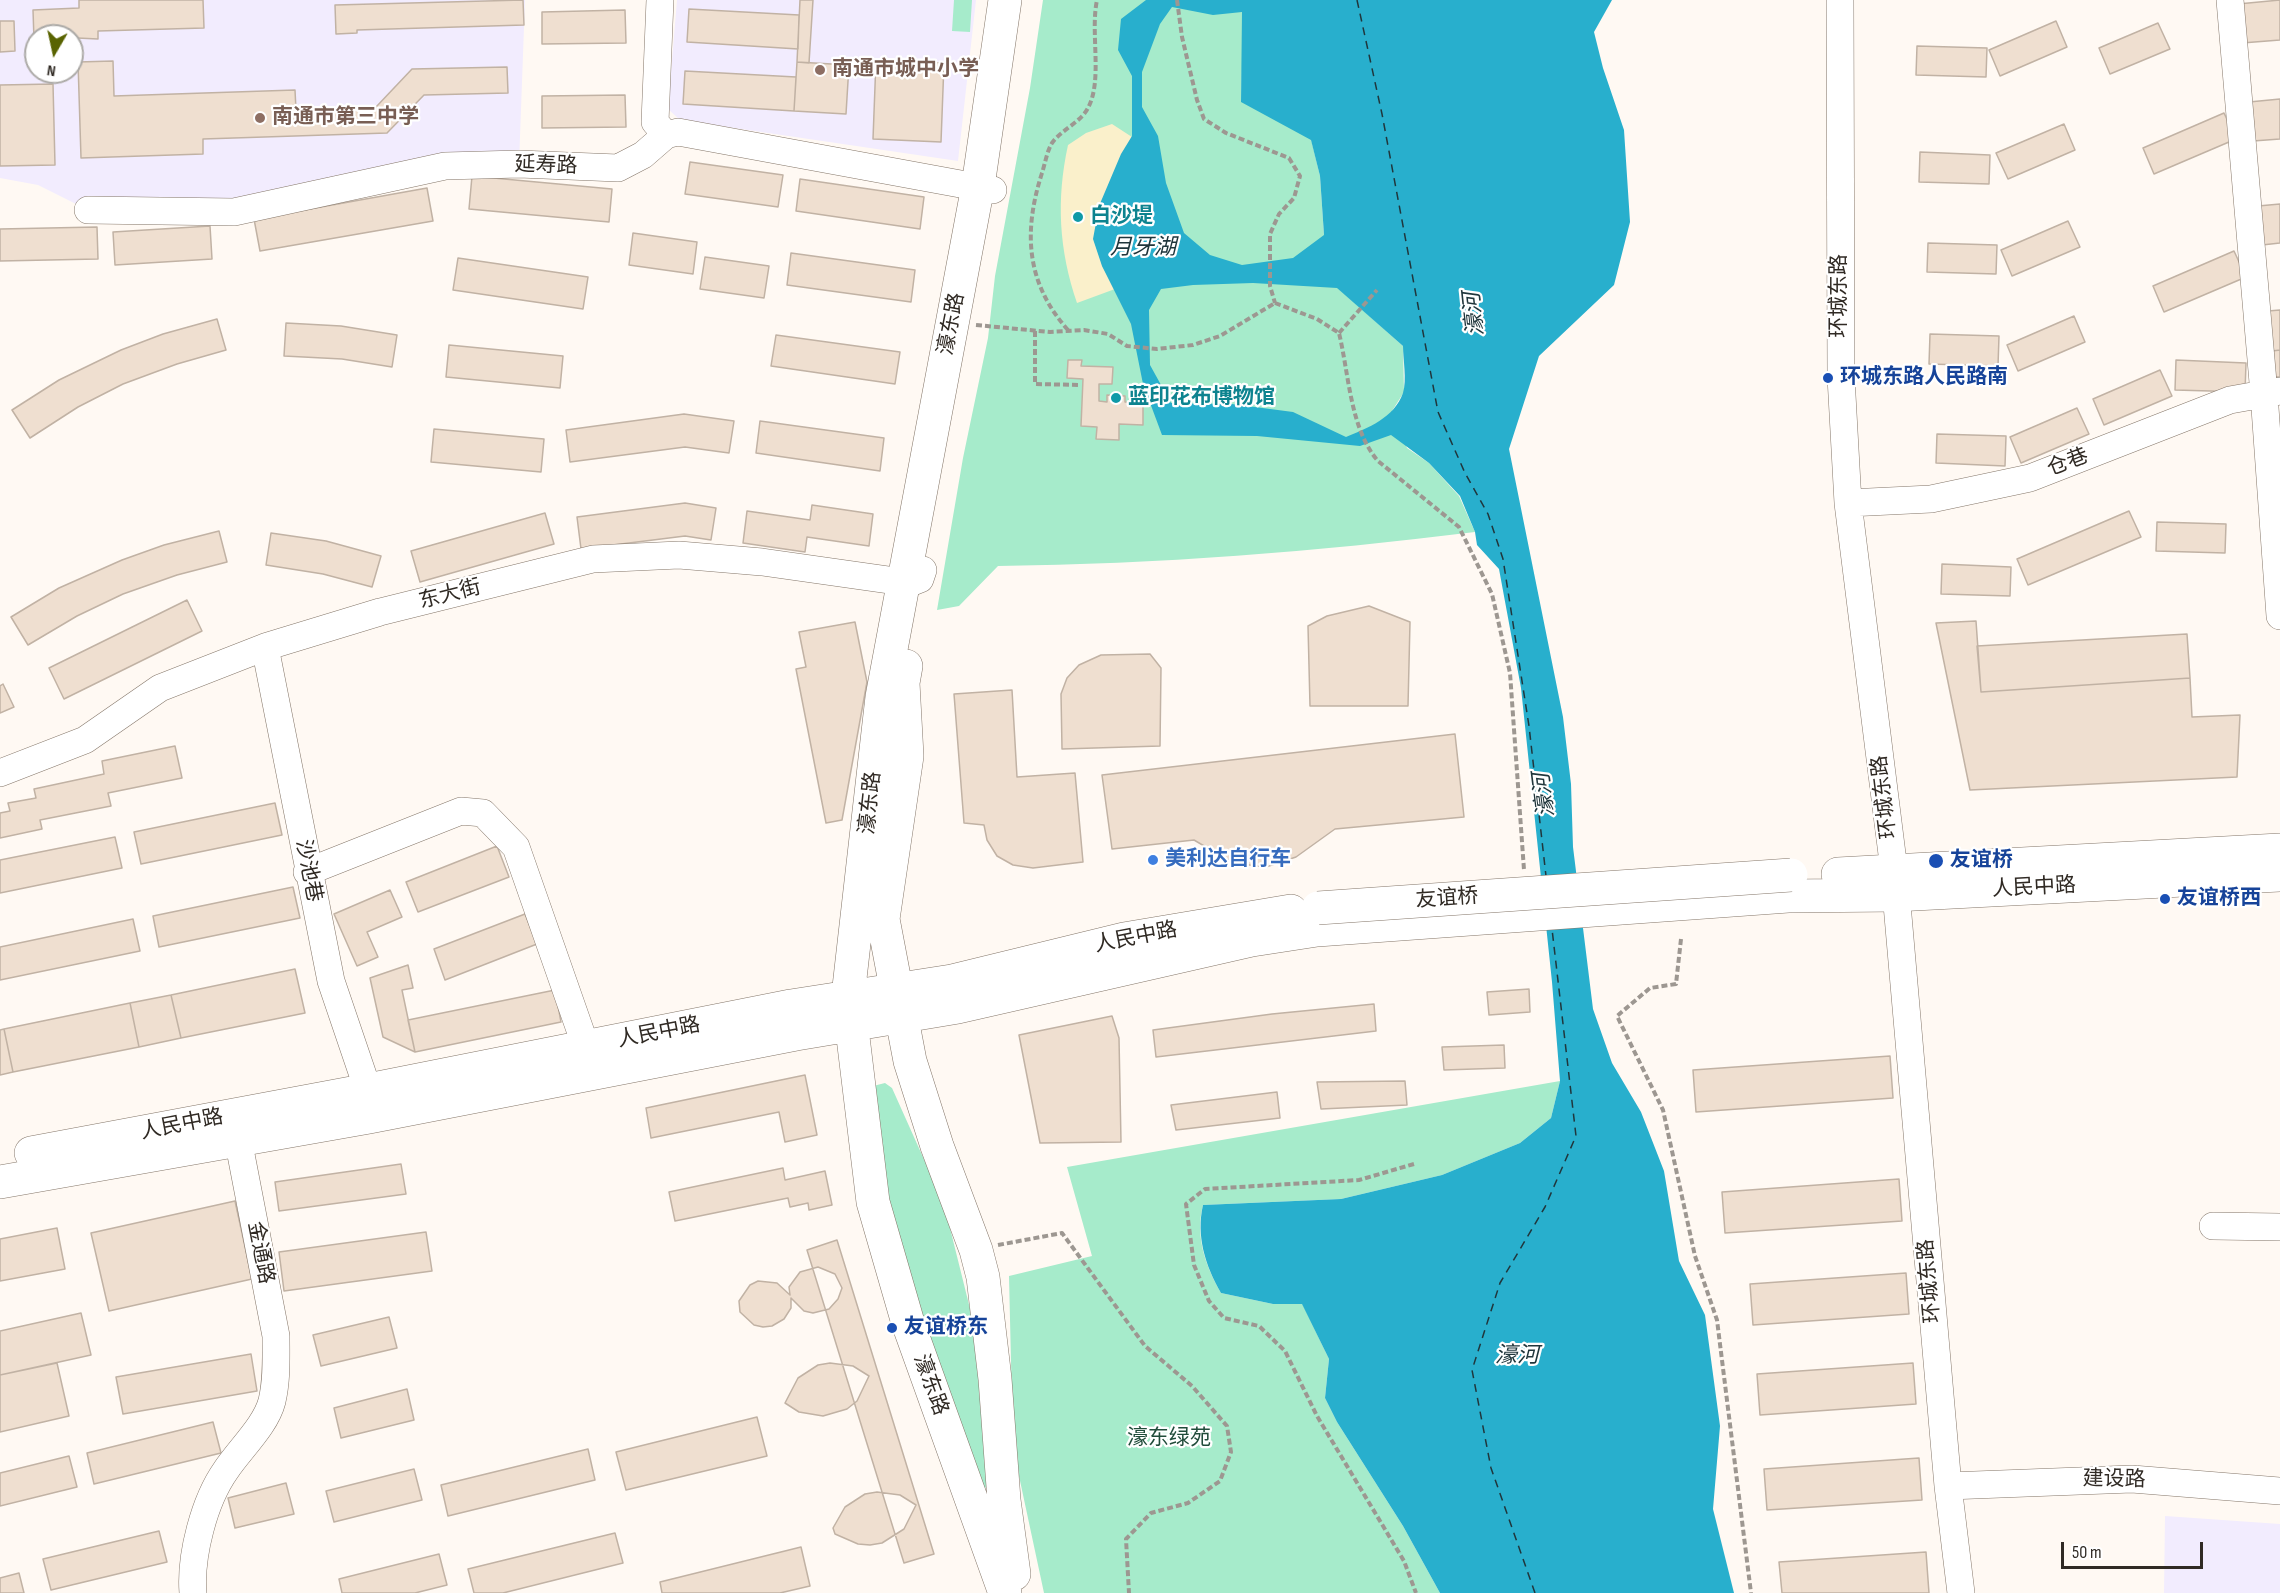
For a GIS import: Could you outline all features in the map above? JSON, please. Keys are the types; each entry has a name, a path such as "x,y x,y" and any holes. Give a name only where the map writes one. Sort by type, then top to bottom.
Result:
{"main road":[{"name":"濠东路","path":"1005,0 969,324 913,576 882,697 849,1011 873,1202 908,1323 1005,1593"},
{"name":"濠东路","path":"1019,1593 1012,1568 983,1277 976,1250 937,1146 910,1060 883,919 907,756 903,683 913,576 1022,0"},
{"name":"人民中路","path":"1894,883 2280,850"},
{"name":"人民中路","path":"1790,885 2280,875"},
{"name":"友谊桥","path":"1318,919 1790,885"},
{"name":"人民中路","path":"0,1159 586,1047 898,1003 952,981 1124,939 1318,919"},
{"name":"人民中路","path":"0,1182 238,1139 849,1011"}],"street":[{"path":"660,0 655,122 666,135 678,132 985,188"},
{"name":"环城东路","path":"1843,0 1840,377 1848,503 1894,883 1948,1486 1961,1593"},
{"path":"2230,0 2272,392 2280,616"},
{"name":"延寿路","path":"88,210 234,212 446,166 519,164 618,168 643,155 666,135"},
{"name":"仓巷","path":"1848,503 1931,499 2030,478 2230,400 2272,392"},
{"name":"东大街","path":"0,773 85,740 160,688 265,647 380,612 593,559 679,555 913,576"},
{"name":"沙池巷","path":"265,647 330,981 368,1090"},
{"path":"307,872 461,811 483,813 516,848 586,1047"},
{"name":"金通路","path":"193,1593 192,1579 201,1524 224,1473 272,1403 277,1368 276,1336 238,1139"},
{"path":"2212,1226 2280,1227"},
{"name":"建设路","path":"1948,1486 2132,1479 2280,1491"}],"path":[{"path":"1068,330 1050,310 1038,282 1031,249 1030,223 1051,144 1088,110 1094,92 1094,16 1098,0"},
{"path":"1178,0 1182,37 1197,100 1204,119 1226,133 1289,158 1300,176 1294,198 1279,214 1270,234 1270,286 1275,303"},
{"path":"1339,333 1377,290"},
{"path":"969,324 1035,331 1084,330 1108,334 1128,346 1152,348 1193,345 1220,336 1275,303"},
{"path":"1275,303 1317,319 1339,333 1367,449 1378,461 1459,526 1492,594 1510,673 1524,874"},
{"path":"1035,331 1035,384 1081,386"},
{"path":"1681,939 1676,984 1650,988 1617,1016 1663,1110 1695,1256 1717,1320 1751,1593"},
{"path":"1414,1164 1359,1180 1205,1189 1186,1204 1194,1265 1209,1301 1224,1318 1259,1326 1285,1352 1317,1416 1404,1561 1416,1593"},
{"path":"976,1250 1062,1233 1145,1346 1203,1397 1227,1426 1231,1452 1220,1481 1188,1503 1151,1513 1126,1539 1129,1593"}],"shaded area":[{"name":"南通市第三中学","path":"0,0 525,0 519,164 234,212 88,210 38,185 0,178"},
{"name":"南通市城中小学","path":"677,0 976,0 958,161 680,120 668,109"},
{"path":"2165,1516 2280,1524 2280,1593 2164,1593"}],"green space":[{"path":"954,0 972,0 970,32 952,31"},
{"path":"1043,0 1244,0 1241,101 1311,139 1320,176 1324,235 1338,288 1403,346 1404,392 1392,411 1407,448 1429,463 1459,496 1475,532 1237,556 1118,563 998,566 959,606 937,610 963,458 988,338 995,276 1030,88"},
{"name":"濠东绿苑","path":"1560,1081 1551,1118 1520,1143 1442,1175 1341,1199 1203,1205 1200,1228 1203,1250 1210,1272 1221,1293 1273,1304 1302,1303 1329,1359 1325,1398 1337,1422 1403,1526 1440,1593 1044,1593 1013,1448 1009,1276 1092,1256 1067,1167"},
{"path":"885,1083 892,1088 944,1204 985,1369 990,1488 979,1487 894,1234 873,1086"}],"sand":[{"name":"白沙堤","path":"1112,124 1132,137 1099,206 1102,266 1115,289 1077,303 1066,264 1061,225 1064,165 1068,145 1086,133"}],"water":[{"path":"1146,0 1612,0 1594,32 1603,68 1624,130 1630,222 1614,285 1539,356 1509,449 1563,717 1571,784 1573,847 1593,1009 1612,1063 1641,1112 1664,1171 1679,1261 1705,1315 1720,1426 1713,1509 1734,1593 1440,1593 1403,1526 1337,1422 1325,1398 1329,1359 1302,1304 1273,1304 1221,1293 1210,1272 1201,1239 1203,1205 1341,1199 1442,1175 1520,1143 1551,1118 1560,1081 1552,982 1521,688 1499,569 1477,545 1475,532 1460,496 1429,463 1391,435 1360,446 1257,436 1162,435 1143,384 1131,324 1102,266 1093,239 1099,206 1121,154 1132,136 1132,76 1118,50 1121,19","holes":["1172,7 1213,15 1242,12 1241,102 1311,140 1320,176 1324,235 1293,258 1242,265 1210,255 1184,233 1166,183 1158,136 1142,107 1142,72 1160,24","1253,283 1337,288 1403,346 1405,376 1403,393 1399,402 1387,416 1346,437 1293,412 1232,404 1171,403 1150,365 1149,310 1161,289 1193,285"]}],"building":[{"path":"79,0 203,0 204,28 98,31 98,39 84,38 84,24 33,24 33,10 79,8"},
{"path":"523,0 524,25 357,30 357,33 336,34 335,5"},
{"path":"800,0 813,0 809,63 797,62"},
{"path":"2280,0 2280,40 2242,43 2238,4"},
{"path":"689,9 799,15 798,49 687,42"},
{"path":"625,10 626,43 542,44 542,12"},
{"path":"0,21 14,21 15,51 0,52"},
{"path":"2056,21 2067,47 2000,76 1989,50"},
{"path":"2158,23 2170,49 2110,74 2099,48"},
{"path":"1917,46 1987,48 1986,77 1916,75"},
{"path":"876,60 944,63 941,142 873,139"},
{"path":"113,61 114,96 295,90 296,110 376,107 412,69 507,67 508,93 424,95 387,133 203,139 203,154 81,158 79,84 84,84 84,62"},
{"path":"797,62 849,65 846,114 794,111"},
{"path":"685,71 796,77 794,111 683,104"},
{"path":"53,84 55,165 0,166 0,85"},
{"path":"625,95 626,127 542,128 542,96"},
{"path":"2280,99 2280,139 2253,141 2249,102"},
{"path":"2224,113 2236,139 2154,174 2143,148"},
{"path":"2064,124 2075,150 2008,179 1996,153"},
{"path":"1920,152 1990,155 1989,184 1919,182"},
{"path":"690,162 783,175 778,207 685,194"},
{"path":"472,176 612,189 609,222 469,209"},
{"path":"800,179 924,197 920,229 796,211"},
{"path":"427,188 433,221 260,251 254,219"},
{"path":"2280,204 2280,243 2262,245 2258,206"},
{"path":"2068,221 2080,247 2012,276 2001,250"},
{"path":"210,226 212,259 115,265 113,232"},
{"path":"97,227 98,259 0,261 0,229"},
{"path":"633,233 697,242 693,274 629,265"},
{"path":"1928,243 1997,245 1996,274 1927,272"},
{"path":"2234,251 2246,277 2164,312 2153,286"},
{"path":"791,253 915,270 911,302 787,285"},
{"path":"705,257 769,266 764,298 700,289"},
{"path":"458,258 588,277 583,309 453,290"},
{"path":"2280,310 2280,350 2272,351 2268,311"},
{"path":"2074,316 2085,342 2018,371 2007,345"},
{"path":"217,319 226,350 177,364 123,384 78,407 30,438 12,410 59,380 121,350 163,334"},
{"path":"286,323 341,326 397,335 392,367 342,359 284,356"},
{"path":"1930,334 1999,336 1998,366 1929,364"},
{"path":"776,335 900,352 895,384 771,366"},
{"path":"449,345 563,356 560,388 446,377"},
{"path":"2280,350 2280,377 2275,377 2272,351"},
{"name":"蓝印花布博物馆","path":"1068,360 1082,360 1081,366 1113,367 1112,384 1099,384 1099,401 1107,402 1107,395 1125,396 1125,402 1143,403 1143,425 1119,424 1119,440 1096,439 1097,427 1081,426 1083,379 1067,378"},
{"path":"2176,360 2246,363 2245,392 2175,390"},
{"path":"2160,370 2172,396 2104,425 2093,399"},
{"path":"2077,408 2089,434 2021,463 2010,437"},
{"path":"684,414 734,421 729,453 685,447 570,462 566,430"},
{"path":"760,421 884,438 880,471 756,453"},
{"path":"434,429 544,439 541,472 431,462"},
{"path":"1937,434 2006,436 2005,466 1936,463"},
{"path":"685,503 716,508 711,540 685,536 581,549 577,517"},
{"path":"812,505 873,514 869,546 807,537 805,552 743,543 747,511 810,520"},
{"path":"2129,511 2141,537 2028,585 2017,559"},
{"path":"545,513 554,544 420,582 411,551"},
{"path":"2157,522 2226,524 2225,553 2156,551"},
{"path":"219,531 227,562 177,575 123,594 77,616 28,645 11,617 59,588 122,560 164,545"},
{"path":"271,533 326,541 381,556 372,587 323,574 266,565"},
{"path":"1942,564 2011,567 2010,596 1941,594"},
{"path":"187,600 202,631 64,699 49,668"},
{"path":"1369,606 1410,622 1408,706 1310,706 1308,626 1327,616"},
{"path":"1976,621 1981,692 2190,678 2192,717 2240,715 2237,777 1970,790 1936,623"},
{"path":"855,622 867,682 842,820 826,823 796,669 806,667 799,632"},
{"path":"2187,634 2190,678 1981,692 1977,646"},
{"path":"1150,654 1161,668 1160,746 1062,749 1061,694 1067,678 1079,665 1101,655"},
{"path":"3,684 14,707 0,713 0,686"},
{"path":"1012,690 1017,777 1075,773 1083,862 1033,868 1013,865 997,856 987,840 984,825 964,823 954,694"},
{"path":"1455,734 1464,817 1335,829 1296,857 1266,867 1233,863 1194,840 1112,849 1102,775"},
{"path":"175,746 182,778 108,793 111,806 40,820 42,829 0,838 0,813 10,811 8,803 36,798 34,789 104,774 102,761"},
{"path":"275,803 282,835 141,864 134,832"},
{"path":"115,837 122,868 0,893 0,860"},
{"path":"497,846 509,877 418,912 406,882"},
{"path":"293,887 300,918 159,947 153,916"},
{"path":"390,890 402,917 367,932 378,957 357,966 334,914"},
{"path":"525,914 537,944 445,980 434,949"},
{"path":"133,919 140,951 0,980 0,947"},
{"path":"408,965 413,988 402,990 415,1052 383,1037 370,978"},
{"path":"295,969 305,1013 181,1038 171,995"},
{"path":"1529,989 1530,1012 1489,1015 1487,992"},
{"path":"555,990 561,1022 415,1052 408,1020"},
{"path":"171,995 181,1038 139,1047 130,1003"},
{"path":"130,1003 139,1047 13,1072 4,1029"},
{"path":"1374,1004 1376,1031 1156,1057 1153,1030 1272,1014"},
{"path":"1112,1016 1119,1038 1121,1142 1040,1143 1019,1035"},
{"path":"4,1029 13,1072 0,1075 0,1030"},
{"path":"1504,1045 1505,1068 1444,1070 1442,1047"},
{"path":"1890,1056 1893,1098 1696,1112 1693,1070"},
{"path":"805,1075 817,1135 785,1142 779,1112 651,1138 646,1108"},
{"path":"1405,1081 1407,1105 1321,1109 1317,1082"},
{"path":"1277,1092 1280,1118 1176,1130 1171,1105"},
{"path":"401,1164 406,1194 279,1211 275,1182"},
{"path":"783,1168 785,1180 825,1171 832,1205 809,1210 808,1203 790,1207 788,1198 675,1221 669,1192"},
{"path":"1899,1179 1902,1221 1725,1233 1722,1192"},
{"path":"235,1201 252,1279 109,1311 91,1233"},
{"path":"57,1228 65,1269 0,1281 0,1239"},
{"path":"426,1232 432,1271 284,1291 279,1252"},
{"path":"837,1240 934,1554 904,1563 807,1250"},
{"path":"818,1267 835,1274 842,1288 838,1299 829,1309 813,1313 804,1311 791,1298 791,1308 784,1319 772,1326 763,1327 754,1325 740,1312 739,1301 750,1285 758,1281 777,1283 790,1295 789,1287 800,1272"},
{"path":"1906,1273 1909,1314 1753,1325 1750,1284"},
{"path":"81,1313 91,1355 0,1375 0,1331"},
{"path":"389,1317 397,1348 321,1366 313,1335"},
{"path":"251,1354 257,1391 123,1414 116,1377"},
{"path":"57,1363 69,1416 0,1432 0,1375"},
{"path":"830,1363 853,1366 869,1376 857,1401 847,1409 823,1416 799,1412 785,1403 798,1378 818,1365"},
{"path":"1913,1363 1916,1404 1760,1415 1757,1374"},
{"path":"407,1389 414,1420 341,1438 334,1408"},
{"path":"757,1417 767,1456 626,1490 616,1452"},
{"path":"213,1422 221,1453 94,1484 87,1453"},
{"path":"588,1449 595,1480 448,1516 441,1485"},
{"path":"69,1456 77,1487 0,1506 0,1473"},
{"path":"1919,1458 1922,1500 1767,1510 1764,1469"},
{"path":"414,1469 422,1500 334,1522 326,1491"},
{"path":"286,1483 294,1514 235,1528 228,1498"},
{"path":"877,1492 900,1495 916,1505 904,1529 882,1543 870,1545 858,1544 835,1534 833,1528 845,1507 865,1494"},
{"path":"159,1531 167,1562 51,1590 43,1559"},
{"path":"615,1533 623,1563 503,1593 474,1593 468,1569"},
{"path":"801,1547 810,1586 780,1593 662,1593 660,1582"},
{"path":"1926,1552 1929,1593 1782,1593 1779,1562"},
{"path":"439,1554 447,1585 415,1593 342,1593 339,1579"},
{"path":"19,1573 24,1593 0,1593 0,1578"}],"ferry route":[{"path":"1357,0 1382,114 1438,412 1465,473 1488,514 1503,559 1529,726 1546,876"},
{"path":"1535,1593 1491,1468 1472,1370 1500,1283 1545,1207 1576,1136 1552,929"}],"place":[{"name":"南通市城中小学","path":"820,70"},
{"name":"南通市第三中学","path":"260,118"},
{"name":"白沙堤","path":"1078,217"},
{"name":"环城东路人民路南","path":"1828,378"},
{"name":"蓝印花布博物馆","path":"1116,398"},
{"name":"美利达自行车","path":"1153,860"},
{"name":"友谊桥","path":"1936,861"},
{"name":"友谊桥西","path":"2165,899"},
{"name":"友谊桥东","path":"892,1328"}],"water label":[{"name":"月牙湖","path":"1143,248"},
{"name":"濠河","path":"1475,314"},
{"name":"濠河","path":"1545,795"},
{"name":"濠河","path":"1517,1356"}]}
